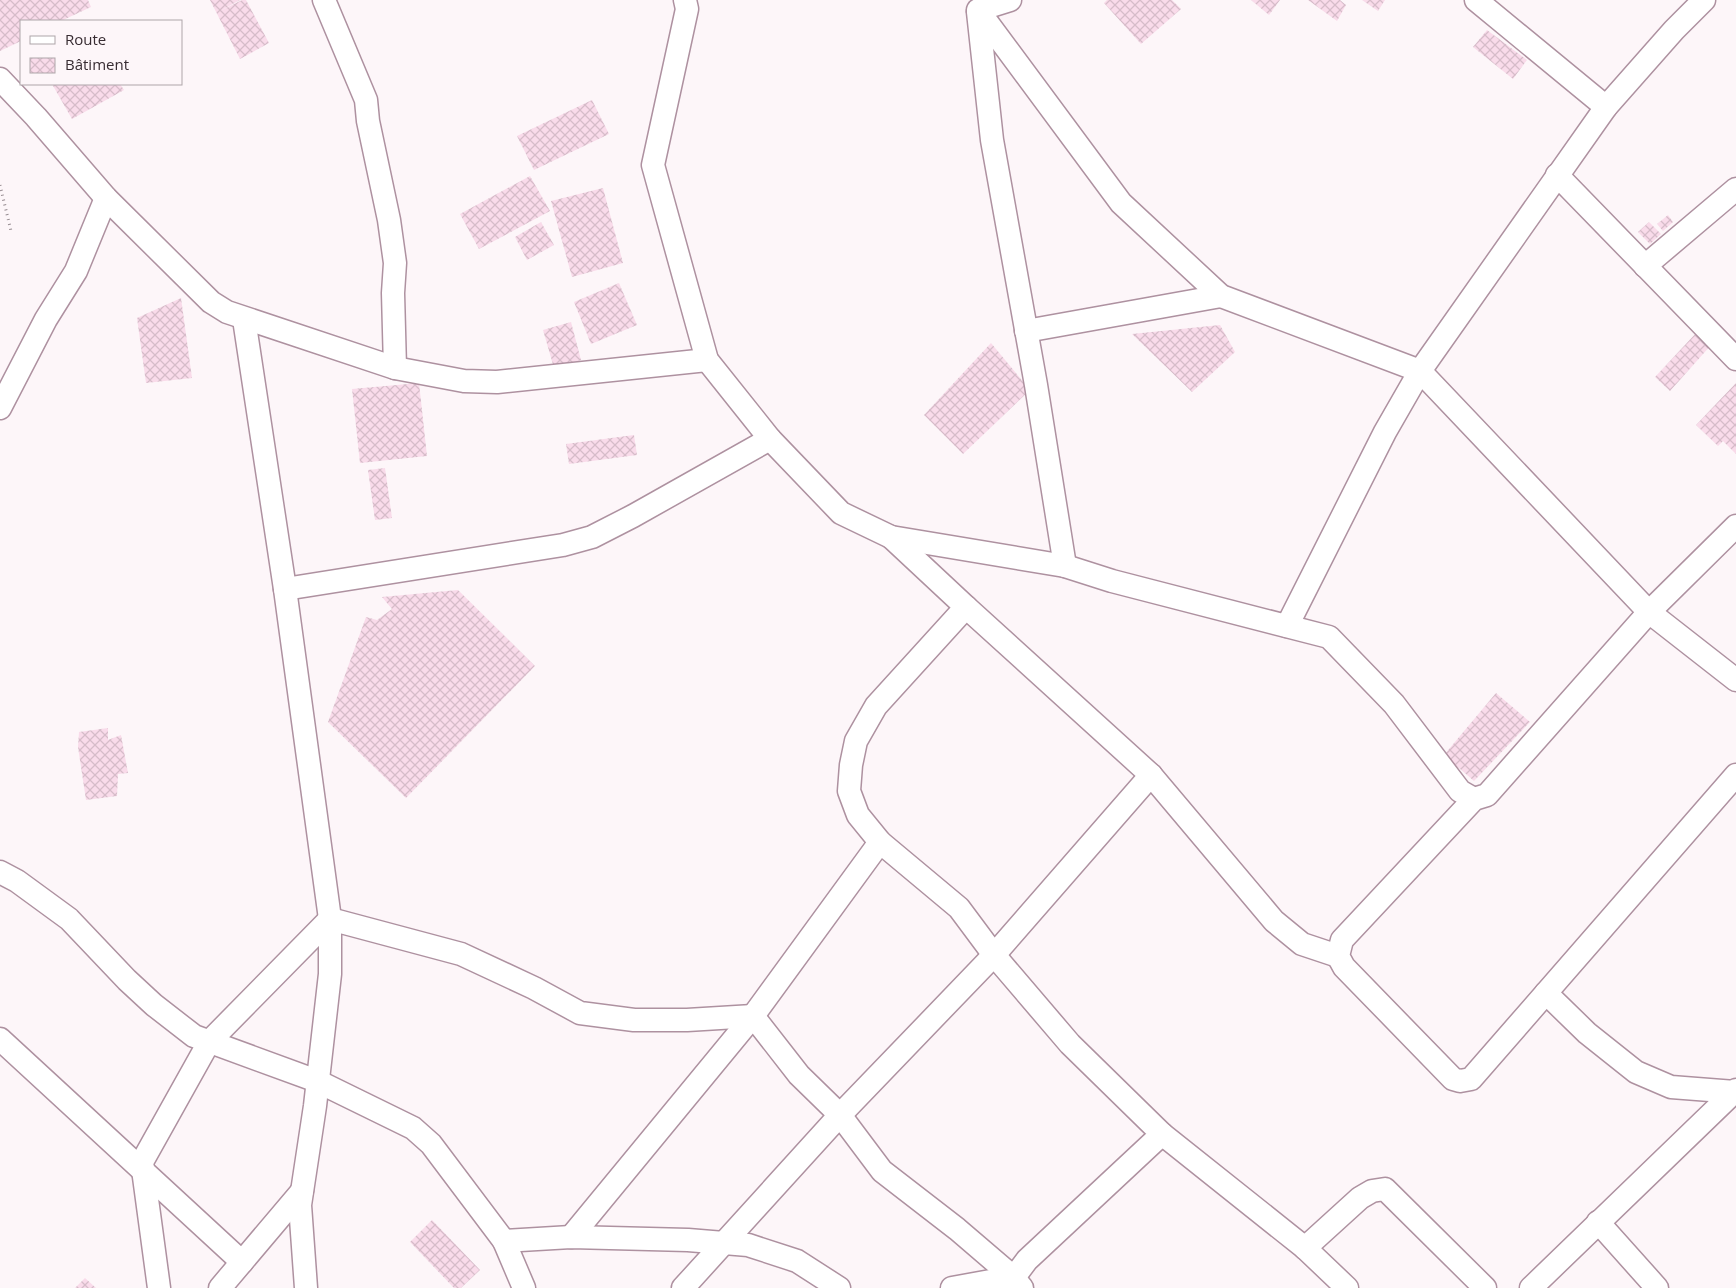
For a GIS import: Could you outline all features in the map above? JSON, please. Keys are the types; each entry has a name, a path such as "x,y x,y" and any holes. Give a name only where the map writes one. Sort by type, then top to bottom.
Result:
{"street":[{"path":"324,0 366,100 368,121 389,220 395,262 393,293 395,368"},
{"path":"685,0 687,9 653,165 707,360 770,439 840,513 891,537 1066,566 1112,581 1329,638 1394,704 1460,791 1474,799"},
{"path":"975,5 1010,0"},
{"path":"1476,0 1606,107"},
{"path":"1288,626 1385,432 1420,371 1606,107 1674,30 1704,0"},
{"path":"975,5 1121,203 1221,296 1420,371 1649,612 1736,680"},
{"path":"975,5 992,140 1066,566"},
{"path":"0,79 36,117 106,198 211,302 227,312 244,319 395,368 464,381 497,382 707,360"},
{"path":"1557,175 1736,359"},
{"path":"1645,266 1736,189"},
{"path":"0,408 46,319 76,271 106,198"},
{"path":"1026,331 1221,296"},
{"path":"244,319 285,589 330,919 330,974 300,1205 306,1288"},
{"path":"285,589 563,545 592,537 770,439"},
{"path":"1736,526 1649,612 1487,795 1474,799 1342,940 1338,956 1344,967 1453,1079 1460,1081 1471,1080 1736,775"},
{"path":"891,537 1151,775 1274,921 1302,944 1338,956"},
{"path":"966,607 876,706 856,741 851,765 849,790 858,815 880,842 959,908 994,955 1070,1044 1162,1134 1305,1248 1347,1288"},
{"path":"683,1288 840,1115 994,955 1151,775"},
{"path":"570,1236 753,1016 880,842"},
{"path":"0,872 17,881 69,919 154,1006 194,1036 317,1081 413,1128 431,1144 504,1241 524,1288"},
{"path":"330,919 461,954 580,1012 634,1020 686,1020 753,1016"},
{"path":"159,1288 142,1162 209,1042 330,919"},
{"path":"1546,993 1587,1032 1636,1072 1671,1088 1735,1092"},
{"path":"753,1016 799,1075 840,1115 882,1171 956,1229 1014,1284"},
{"path":"0,1039 242,1262"},
{"path":"1531,1288 1735,1092"},
{"path":"1014,1284 1027,1260 1162,1134"},
{"path":"1305,1248 1360,1198 1372,1191 1385,1189 1485,1288"},
{"path":"220,1288 302,1191"},
{"path":"1598,1222 1657,1288"},
{"path":"504,1241 570,1236 688,1240 748,1245 797,1261 839,1288"},
{"path":"952,1288 1014,1284"}],"path":[{"path":"0,184 11,231"}],"building":[{"path":"0,0 88,0 91,7 63,20 20,20 20,41 0,51"},
{"path":"210,0 240,0 220,11 242,0 246,0 269,43 240,59"},
{"path":"1107,0 1172,0 1181,9 1141,44 1104,3"},
{"path":"1251,0 1280,0 1269,15"},
{"path":"1308,0 1340,0 1346,5 1337,21"},
{"path":"1362,0 1385,0 1378,11"},
{"path":"1487,30 1527,60 1513,79 1473,47"},
{"path":"53,85 121,85 124,90 72,119"},
{"path":"592,100 609,134 534,170 517,136"},
{"path":"530,176 550,211 479,249 460,214"},
{"path":"603,188 623,263 572,277 551,201"},
{"path":"1668,215 1673,222 1663,231 1657,224"},
{"path":"541,222 554,245 527,260 515,237"},
{"path":"1649,222 1661,234 1650,244 1638,232"},
{"path":"619,283 637,325 591,344 574,302"},
{"path":"181,298 192,378 146,383 137,318"},
{"path":"571,322 581,360 554,368 543,330"},
{"path":"1220,325 1235,352 1192,392 1132,334"},
{"path":"1698,331 1712,344 1670,391 1655,377"},
{"path":"991,343 1030,390 963,454 924,415"},
{"path":"419,383 427,456 360,463 352,389"},
{"path":"1736,383 1736,454 1723,441 1718,446 1696,425"},
{"path":"634,435 637,455 569,464 566,444"},
{"path":"385,468 392,518 375,520 368,470"},
{"path":"458,590 535,666 406,798 328,722 366,617 377,620 392,609 382,597"},
{"path":"1496,693 1530,722 1474,781 1444,755"},
{"path":"108,728 108,740 121,735 128,773 118,774 117,796 86,800 78,747 79,732"},
{"path":"432,1220 480,1270 461,1288 454,1288 410,1242"},
{"path":"85,1278 96,1288 75,1288"}]}
